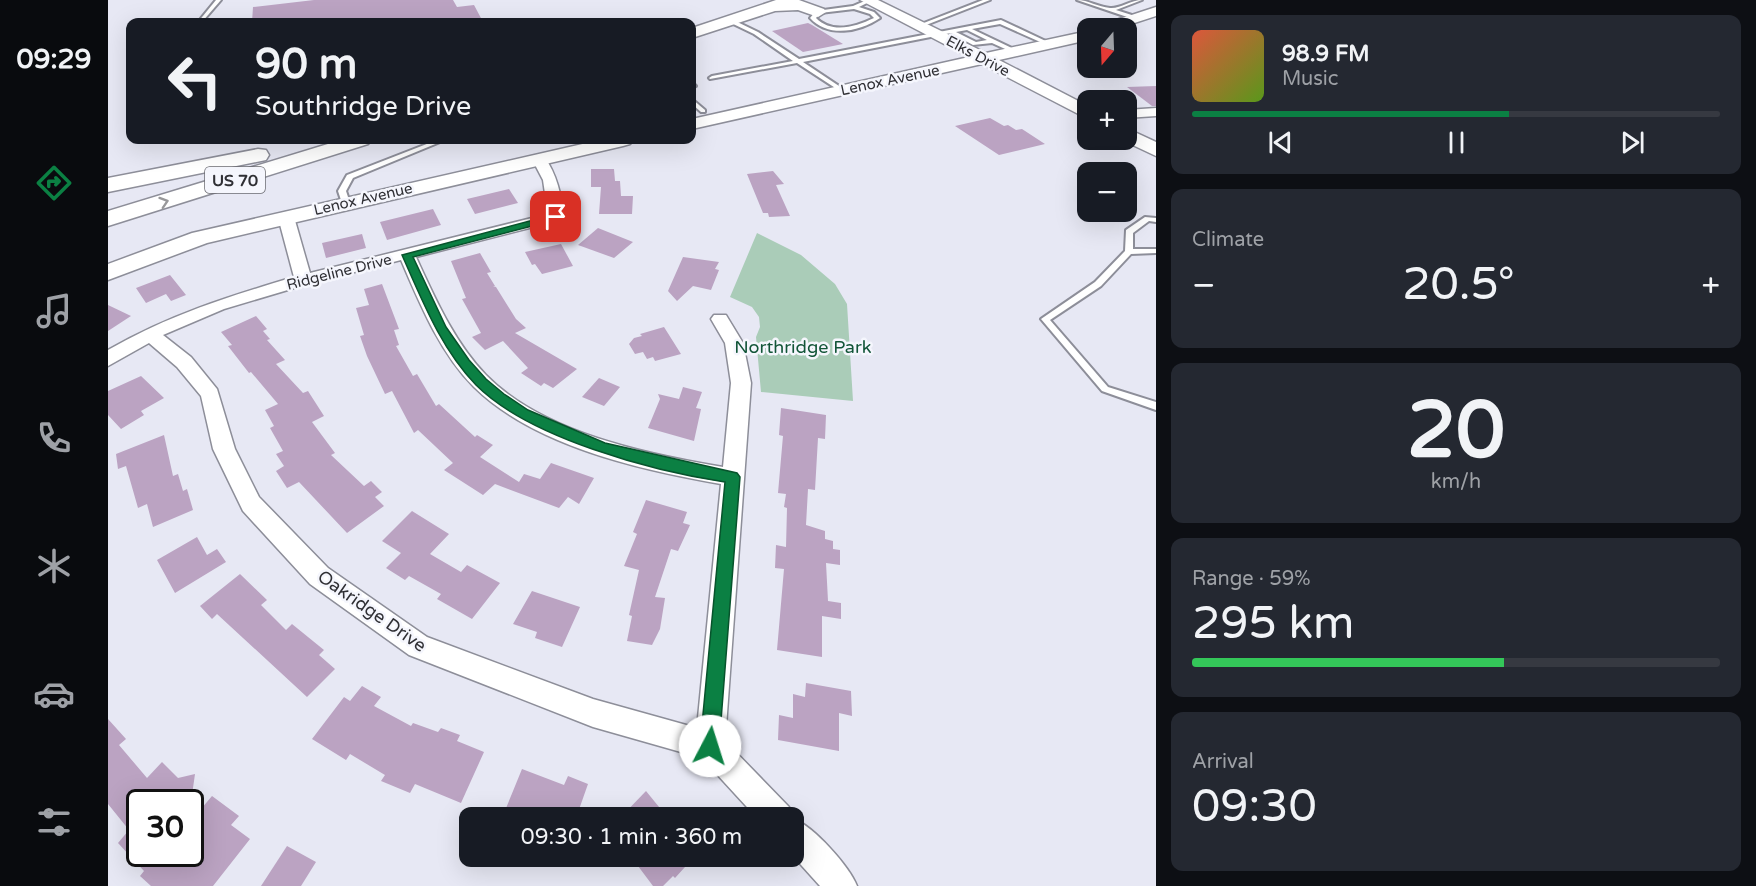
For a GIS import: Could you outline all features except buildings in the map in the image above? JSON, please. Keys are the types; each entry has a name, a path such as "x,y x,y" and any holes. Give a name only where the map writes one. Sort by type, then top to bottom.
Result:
{"main road":[{"path":"696,32 766,3 791,0"},
{"path":"696,19 743,3 818,7"},
{"name":"US 70","path":"108,201 295,144"},
{"name":"US 70","path":"108,219 348,144"},
{"path":"108,185 258,155"}],"street":[{"name":"Elks Drive","path":"863,3 934,33 1077,108"},
{"path":"1136,18 1156,11"},
{"name":"Lenox Avenue","path":"696,123 1077,38"},
{"path":"1137,113 1156,112"},
{"path":"1137,140 1156,150"},
{"name":"Lenox Avenue","path":"108,273 200,238 605,144"},
{"name":"Ridgeline Drive","path":"108,359 150,334 218,305 303,280 556,217 553,185 539,159"},
{"path":"286,217 303,280"},
{"path":"407,255 441,328 464,363 481,382 523,414 602,448 704,473 732,477"},
{"path":"720,319 734,343 741,383 710,746 768,807"},
{"name":"Oakridge Drive","path":"150,334 184,362 210,394 224,449 251,504 319,576 418,646 592,713 710,746"},
{"path":"804,845 841,886"}],"lane":[{"path":"203,18 219,0"},
{"path":"919,26 988,0"},
{"path":"1079,0 1136,18"},
{"path":"1093,4 1104,0"},
{"path":"1112,10 1140,0"},
{"path":"863,3 877,18 837,30 814,21 818,7 863,3"},
{"path":"729,20 756,33 843,91"},
{"path":"712,78 934,33 1001,22 1049,44"},
{"path":"966,28 1016,52"},
{"path":"950,31 975,44 992,41"},
{"path":"696,104 704,111"},
{"path":"346,203 342,191 350,177 432,144"},
{"path":"1129,252 1129,232 1148,219 1156,220"},
{"path":"1156,251 1129,252 1098,284 1045,319 1104,389 1156,406"}],"green space":[{"name":"Northridge Park","path":"757,233 801,255 835,284 847,304 853,401 761,392 756,337 760,327 759,317 752,307 730,297"}],"route":[{"path":"556,217 407,255 441,328 464,363 481,382 523,414 602,448 704,473 732,477 710,746"}]}
